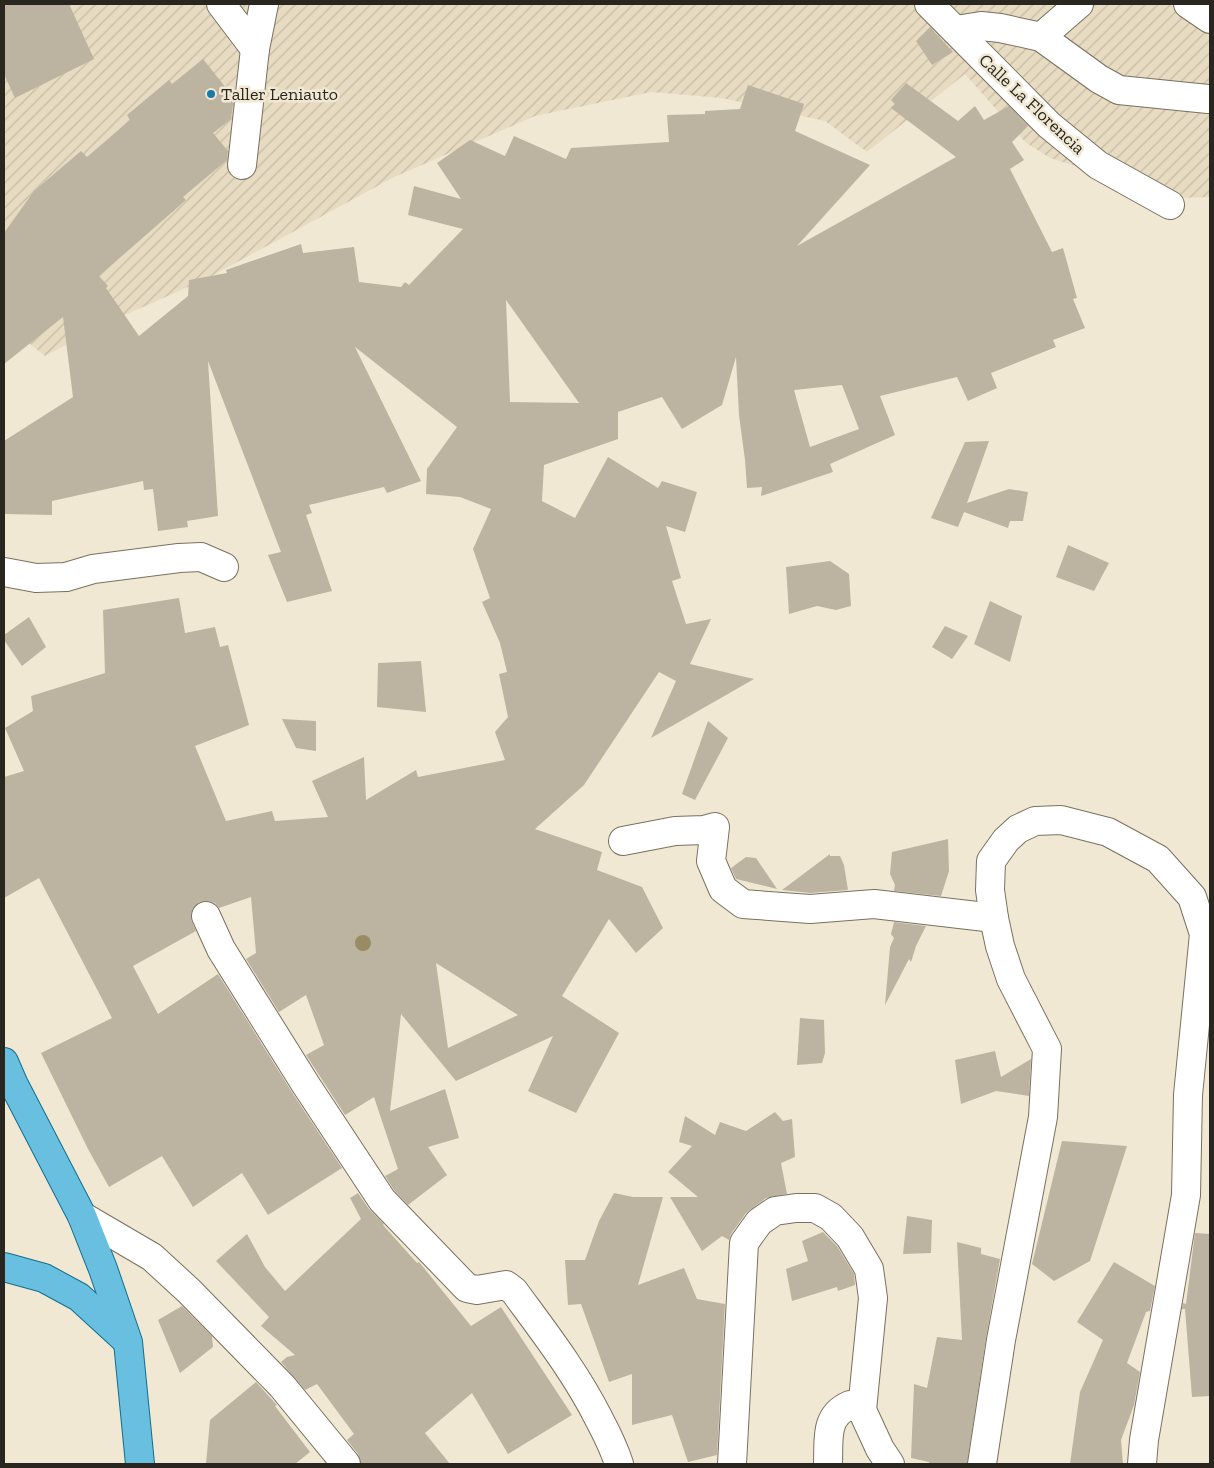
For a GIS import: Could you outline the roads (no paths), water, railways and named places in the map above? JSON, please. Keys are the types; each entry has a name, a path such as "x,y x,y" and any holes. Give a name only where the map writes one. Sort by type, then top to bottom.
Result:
{"main road":[{"path":"4,1062 82,1216 104,1269 128,1342 140,1464"},
{"path":"4,1267 10,1267 44,1278 79,1297 128,1342"}],"street":[{"path":"221,4 255,49"},
{"path":"242,165 255,49 264,4"},
{"name":"Calle La Florencia","path":"929,4 1049,125 1098,165 1170,205"},
{"path":"1041,37 1079,4"},
{"path":"1188,4 1210,18"},
{"path":"956,30 981,26 1041,37 1099,80 1119,90 1208,99"},
{"path":"4,572 36,578 66,577 93,569 201,557 224,567"},
{"path":"982,1464 1001,1340 1043,1117 1047,1049 1011,979 1000,946 990,890 991,861 1006,840 1018,829 1035,821 1061,820 1108,832 1158,859 1192,897 1204,934 1199,1099 1186,1195 1144,1440 1142,1464"},
{"path":"623,841 675,831 704,830 715,827 711,861 723,890 744,904 810,909 874,904 994,918"},
{"path":"206,916 221,949 306,1085 382,1200 467,1288 477,1290 506,1285 514,1290 585,1392 615,1450 619,1464"},
{"path":"732,1464 744,1243 759,1222 775,1211 796,1208 815,1208 831,1217 850,1237 869,1269 873,1298 862,1410 880,1450 890,1464"},
{"path":"82,1216 152,1257 189,1291 282,1386 346,1464"},
{"path":"828,1464 830,1424 835,1415 842,1408 850,1405 862,1410"}],"place":[{"name":"Taller Leniauto","path":"211,94"}]}
